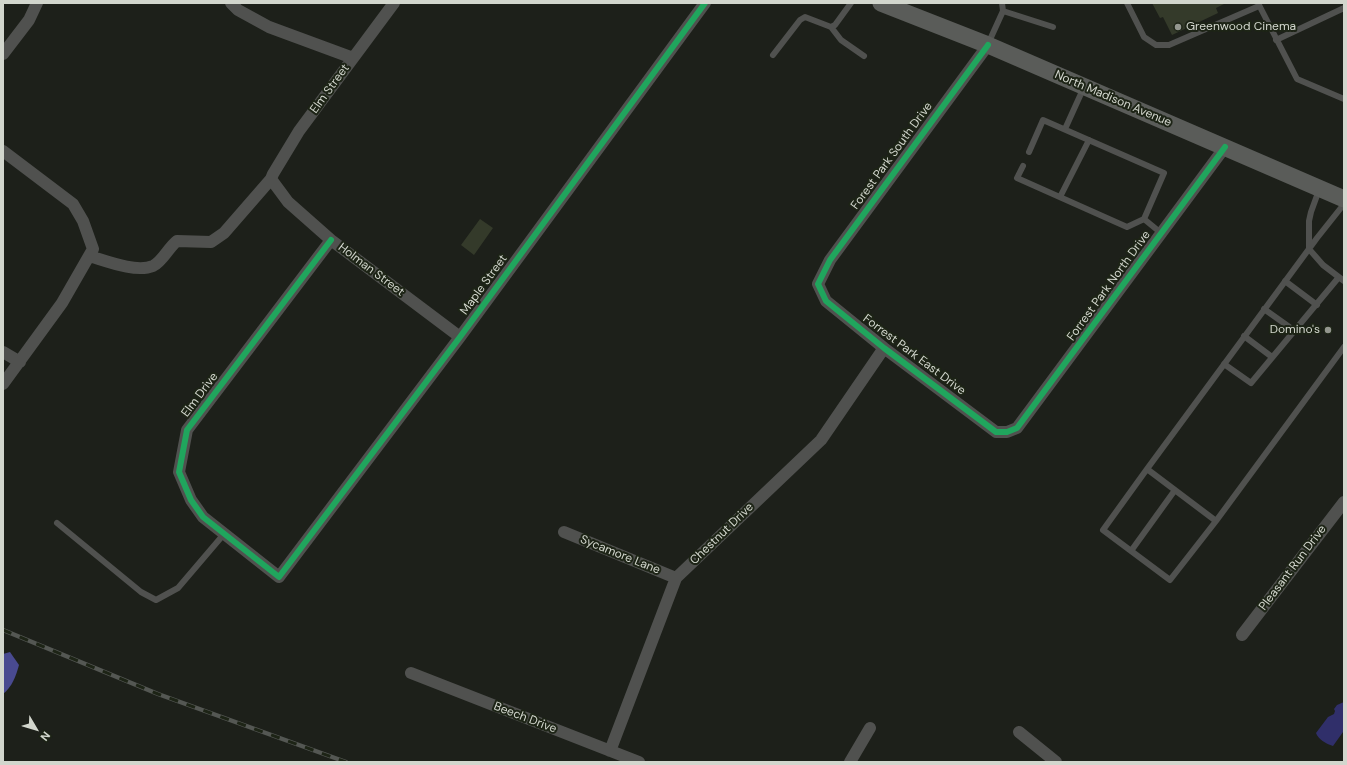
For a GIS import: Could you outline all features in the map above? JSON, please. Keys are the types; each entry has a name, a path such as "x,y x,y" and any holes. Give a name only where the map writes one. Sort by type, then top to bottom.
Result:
{"main road":[{"name":"North Madison Avenue","path":"881,3 988,45 1344,198"}],"street":[{"path":"3,54 29,20 37,3"},
{"path":"231,3 238,10 269,27 353,58"},
{"name":"Elm Street","path":"91,253 120,265 137,268 153,266 164,257 173,244 177,242 211,242 224,233 272,179 272,174 299,131 394,3"},
{"name":"Maple Street","path":"279,577 460,337 705,3"},
{"name":"Forest Park South Drive","path":"818,284 830,260 988,45"},
{"name":"Forrest Park North Drive","path":"1007,432 1018,428 1225,147"},
{"path":"3,152 73,204 84,221 91,253 62,303 3,384"},
{"name":"Holman Street","path":"272,179 288,202 331,240 460,337"},
{"name":"Elm Drive","path":"279,577 203,517 191,500 179,472 187,430 331,240"},
{"name":"Forrest Park East Drive","path":"818,284 826,301 884,348 996,432 1007,432"},
{"name":"Chestnut Drive","path":"610,751 676,578 821,440 884,348"},
{"path":"3,352 20,362"},
{"name":"Pleasant Run Drive","path":"1242,635 1344,502"},
{"name":"Sycamore Lane","path":"564,532 676,578"},
{"name":"Beech Drive","path":"412,673 639,762"},
{"path":"850,762 870,728"},
{"path":"1019,732 1056,762"}],"lane":[{"path":"831,27 836,25 851,3"},
{"path":"1127,3 1144,37 1156,45 1169,45 1259,4 1297,79 1344,99"},
{"path":"988,45 1001,5 1053,27"},
{"path":"1276,40 1344,8"},
{"path":"773,55 800,20 805,17 831,27 841,40 864,56"},
{"path":"1065,129 1084,86"},
{"path":"1023,166 1017,178 1127,227 1144,219 1164,173 1043,120 1029,152"},
{"path":"1060,198 1089,140"},
{"path":"1224,364 1251,383 1317,305 1342,279 1323,264 1309,249 1309,221 1320,188"},
{"path":"1344,204 1264,309 1146,469 1104,530 1170,580 1216,521 1344,347"},
{"path":"1144,219 1162,233"},
{"path":"1285,281 1317,305"},
{"path":"1264,309 1295,331"},
{"path":"1244,336 1272,358"},
{"path":"1146,469 1216,521"},
{"path":"1131,551 1175,490"},
{"path":"57,523 141,592 156,600 178,588 224,534"}],"shaded area":[{"path":"10,652 19,665 13,681 3,694 3,654"},
{"path":"1344,702 1343,732 1333,746 1323,741 1316,733 1328,717 1334,714 1334,709 1337,705"}],"building":[{"name":"Greenwood Cinema","path":"1152,3 1226,3 1216,8 1218,13 1172,35 1163,17 1160,18"},
{"path":"480,219 493,228 474,255 461,245"}],"railway":[{"path":"3,630 158,694 346,762"}],"cycle path":[{"path":"331,240 187,430 179,472 191,500 203,517 279,577 460,337 705,3"},
{"path":"988,45 830,260 818,284 826,301 884,348 996,432 1007,432 1017,428 1225,147"}],"place":[{"name":"Greenwood Cinema","path":"1178,27"},
{"name":"Domino's","path":"1328,330"}]}
